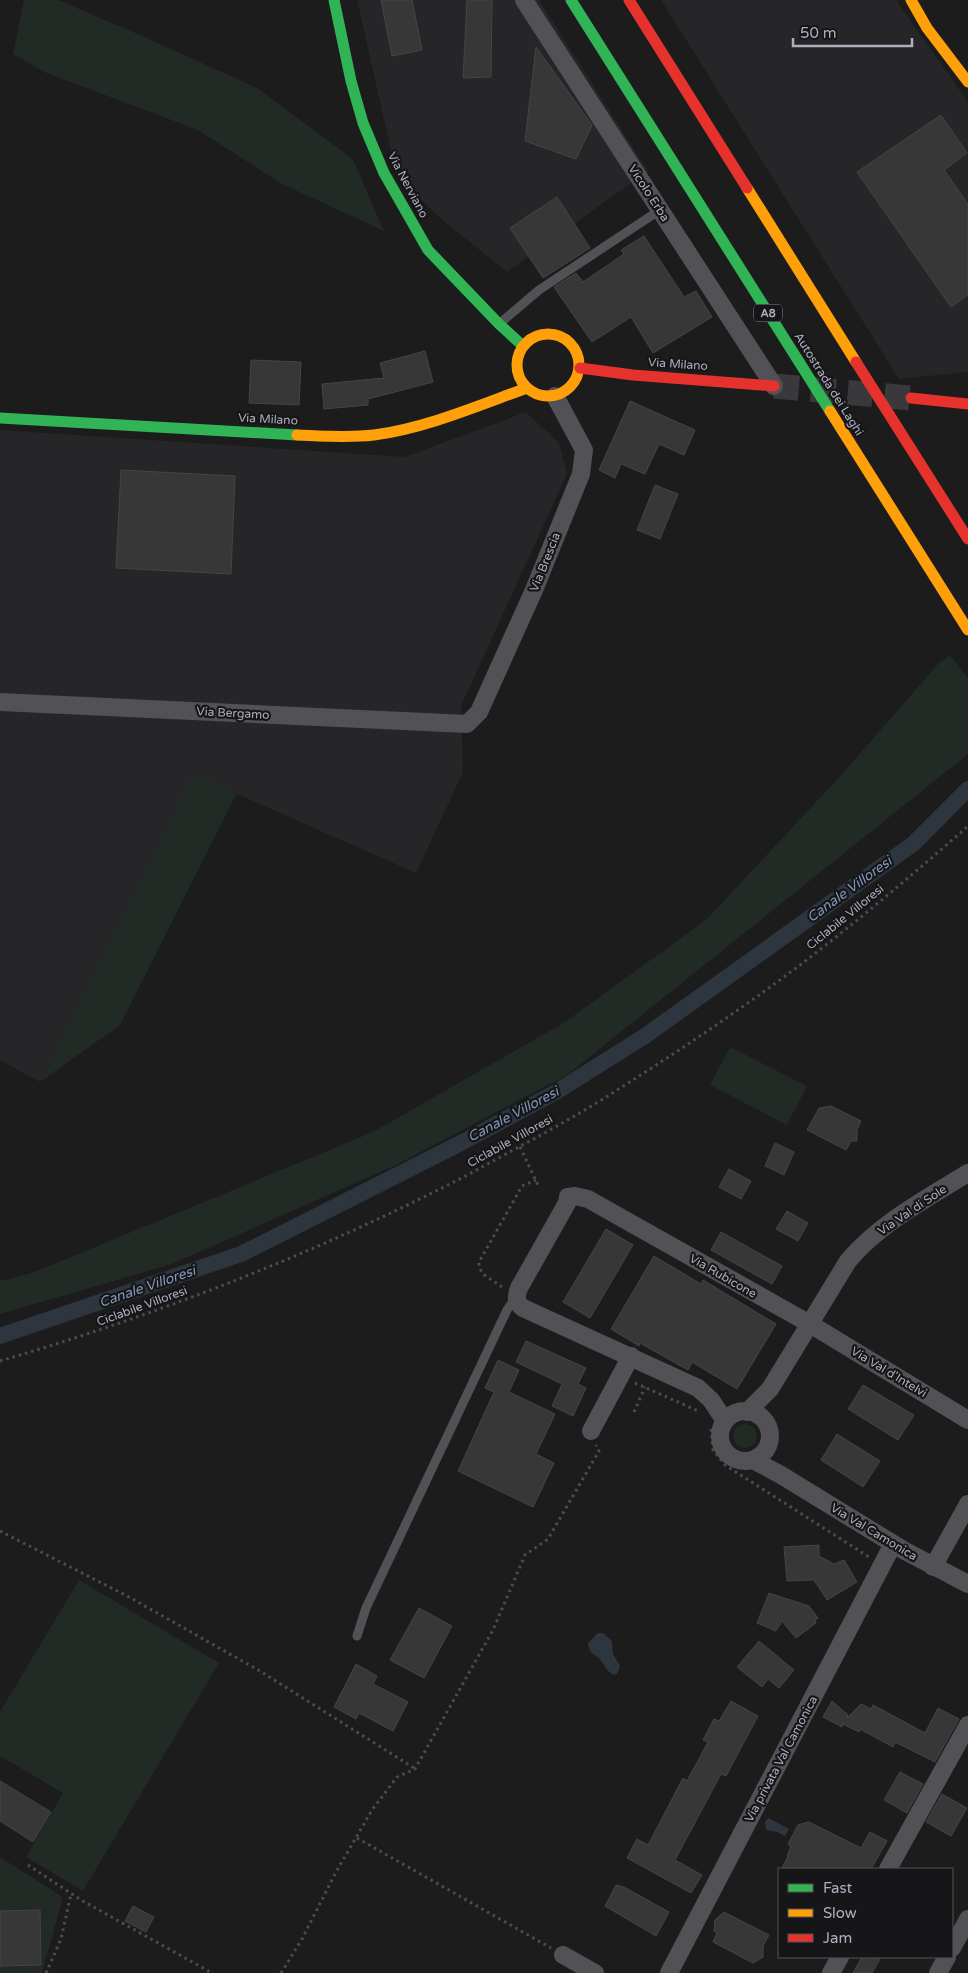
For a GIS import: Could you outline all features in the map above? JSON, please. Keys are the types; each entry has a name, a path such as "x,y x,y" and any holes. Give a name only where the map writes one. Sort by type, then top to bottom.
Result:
{"main road":[{"name":"Via Nerviano","path":"334,0 351,81 363,123 384,173 428,250 499,324 523,346"},
{"name":"Autostrada dei Laghi","path":"570,0 967,628"},
{"path":"629,0 968,538"},
{"path":"913,0 932,24 968,82"},
{"path":"555,334 571,343 579,359 580,368 574,383 563,393 545,397 535,394 520,381 517,372 518,354 523,346 538,335 555,334"},
{"name":"Via Milano","path":"580,368 633,375 774,386"},
{"name":"Via Milano","path":"0,418 335,437 374,435 428,423 527,388"},
{"path":"945,401 968,395"},
{"path":"911,398 968,404"}],"street":[{"name":"Vicolo Erba","path":"524,0 774,386"},
{"name":"Via Brescia","path":"467,724 479,712 534,590 581,474 584,450 555,396"},
{"name":"Via Bergamo","path":"0,702 467,724"},
{"name":"Via Val di Sole","path":"810,1324 848,1261 859,1248 888,1224 968,1173"},
{"name":"Via Rubicone","path":"518,1292 567,1203 568,1197 575,1196 588,1199 810,1324"},
{"path":"518,1292 517,1302 523,1308 693,1385 706,1407 718,1424 725,1451 738,1460 759,1454 770,1437 766,1424 750,1414 706,1407"},
{"path":"718,1424 729,1417 750,1414 770,1389 810,1324"},
{"name":"Via Val d'Intelvi","path":"810,1324 968,1420"},
{"path":"591,1431 631,1356"},
{"name":"Via Val Camonica","path":"759,1454 781,1475 893,1544 968,1584"},
{"path":"933,1567 968,1504"},
{"name":"Via privata Val Camonica","path":"669,1973 893,1544"},
{"path":"889,1868 968,1725"},
{"path":"953,1946 968,1919"},
{"path":"562,1955 595,1973"},
{"path":"831,1973 839,1958"},
{"path":"938,1973 946,1958"}],"lane":[{"path":"499,324 539,290 660,210"},
{"path":"357,1636 370,1599 507,1310 518,1292"}],"path":[{"name":"Ciclabile Villoresi","path":"0,1361 147,1314 244,1278 426,1196 520,1146 612,1093 803,963 905,881 968,826"},
{"path":"520,1146 538,1185"},
{"path":"518,1292 484,1274 479,1267 479,1262 522,1186 536,1180"},
{"path":"632,1382 706,1407"},
{"path":"634,1412 645,1387"},
{"path":"718,1424 711,1438 714,1450 725,1465 882,1565"},
{"path":"281,1973 302,1939 336,1872 372,1810 398,1777 415,1768 493,1630 525,1556 548,1539 599,1451 591,1431"},
{"path":"0,1531 129,1597 260,1671 415,1768"},
{"path":"357,1838 562,1955"},
{"path":"28,1865 114,1920 212,1973"},
{"path":"46,1973 61,1939 71,1894"}],"shaded area":[{"path":"24,0 58,0 257,88 353,159 384,231 282,184 198,130 44,72 13,54"},
{"path":"357,0 539,0 648,171 507,272 440,218 397,177"},
{"path":"661,0 896,0 968,102 968,372 899,379"},
{"path":"526,412 559,443 567,474 461,706 463,772 416,873 194,775 40,1082 0,1060 0,430 405,457"},
{"path":"950,655 968,678 968,754 567,1075 396,1165 172,1264 0,1314 0,1281 32,1273 373,1132 565,1022 707,919 843,773 938,664"},
{"path":"194,774 237,793 120,1025 40,1082"},
{"path":"730,1047 807,1086 787,1125 710,1085"},
{"path":"745,1424 754,1427 757,1436 754,1445 745,1448 736,1445 733,1436 736,1427"},
{"path":"79,1580 219,1663 83,1891 26,1857 63,1793 0,1756 0,1712"},
{"path":"598,1633 603,1633 612,1641 613,1654 620,1666 617,1674 614,1675 609,1672 600,1659 590,1650 588,1643"},
{"path":"769,1818 789,1829 785,1836 766,1830 765,1821"},
{"path":"0,1857 63,1897 42,1973 0,1973"}],"building":[{"path":"381,0 412,0 422,50 392,56"},
{"path":"467,0 492,0 491,77 463,78"},
{"path":"536,47 592,125 576,159 525,141"},
{"path":"941,115 967,153 944,170 968,204 968,295 951,307 857,172"},
{"path":"557,197 590,248 543,278 510,228"},
{"path":"644,236 684,297 696,291 712,317 653,353 631,317 592,342 554,287 576,273 583,282 624,254 621,250"},
{"path":"425,351 433,382 368,399 368,405 324,409 322,384 384,378 380,363"},
{"path":"251,360 301,362 299,405 249,403"},
{"path":"630,401 695,430 684,455 659,444 645,474 621,464 615,478 599,470"},
{"path":"121,470 235,476 231,574 116,568"},
{"path":"655,485 678,494 660,539 637,530"},
{"path":"831,1106 861,1121 857,1130 857,1141 851,1141 846,1150 807,1130 819,1108"},
{"path":"775,1143 794,1152 784,1175 765,1166"},
{"path":"729,1169 751,1181 741,1199 719,1187"},
{"path":"787,1211 808,1223 798,1241 776,1229"},
{"path":"606,1229 633,1245 590,1318 563,1302"},
{"path":"721,1232 782,1266 772,1284 711,1250"},
{"path":"654,1256 701,1284 703,1280 776,1324 737,1389 692,1362 688,1370 640,1343 639,1346 611,1329"},
{"path":"526,1341 586,1368 578,1384 586,1388 573,1416 552,1406 562,1384 516,1362"},
{"path":"498,1360 519,1370 509,1392 555,1414 536,1454 554,1463 533,1507 458,1471 494,1392 485,1388"},
{"path":"863,1385 914,1415 898,1440 848,1409"},
{"path":"837,1434 880,1461 863,1487 821,1460"},
{"path":"819,1545 819,1556 834,1564 844,1560 857,1582 827,1600 814,1580 787,1581 784,1547"},
{"path":"769,1593 809,1606 818,1618 815,1620 816,1623 796,1638 782,1621 776,1631 757,1623"},
{"path":"419,1608 452,1626 424,1678 390,1660"},
{"path":"759,1641 794,1670 779,1688 768,1679 762,1687 737,1667"},
{"path":"356,1664 377,1676 373,1684 408,1702 393,1731 359,1713 356,1719 334,1707"},
{"path":"731,1701 758,1716 726,1776 721,1774 675,1860 702,1875 691,1893 627,1858 637,1839 648,1845 683,1778 687,1781 708,1742 703,1740 714,1719 719,1721"},
{"path":"832,1701 848,1715 847,1718 861,1704 871,1709 873,1705 925,1733 938,1708 959,1719 935,1762 895,1742 893,1747 860,1729 859,1732 843,1724 842,1727 823,1717"},
{"path":"900,1772 923,1784 907,1813 884,1800"},
{"path":"0,1781 51,1812 33,1842 0,1821"},
{"path":"942,1794 967,1808 951,1836 926,1822"},
{"path":"809,1822 861,1848 870,1832 887,1841 872,1868 782,1868 788,1857 791,1846 788,1844 798,1825"},
{"path":"616,1885 624,1887 669,1912 656,1936 605,1906"},
{"path":"133,1906 154,1917 146,1932 125,1921"},
{"path":"40,1910 41,1965 0,1966 0,1911"},
{"path":"724,1912 769,1935 763,1946 763,1957 753,1963 713,1942 717,1933 714,1931 715,1920"},
{"path":"861,1958 880,1958 872,1973 853,1973"}],"waterway":[{"name":"Canale Villoresi","path":"0,1336 241,1254 461,1143 556,1092 645,1036 913,844 968,789"}],"tunnel":[{"path":"774,386 911,398"}],"traffic: fast":[{"path":"334,0 351,81 363,123 384,173 428,250 499,324 523,346"},
{"path":"571,0 830,411"},
{"path":"0,418 297,435"}],"traffic: slow":[{"path":"911,0 927,28 968,82"},
{"path":"747,188 856,362"},
{"path":"542,334 554,334 570,343 577,353 579,365 577,377 570,387 554,396 542,396 531,391 522,382 517,371 517,359 522,348 531,339 542,334"},
{"path":"297,435 355,436 393,432 451,416 527,388"},
{"path":"830,411 968,630"}],"traffic: jam":[{"path":"629,0 747,188"},
{"path":"856,362 968,539"},
{"path":"580,368 633,375 774,386"},
{"path":"911,398 968,404"}]}
